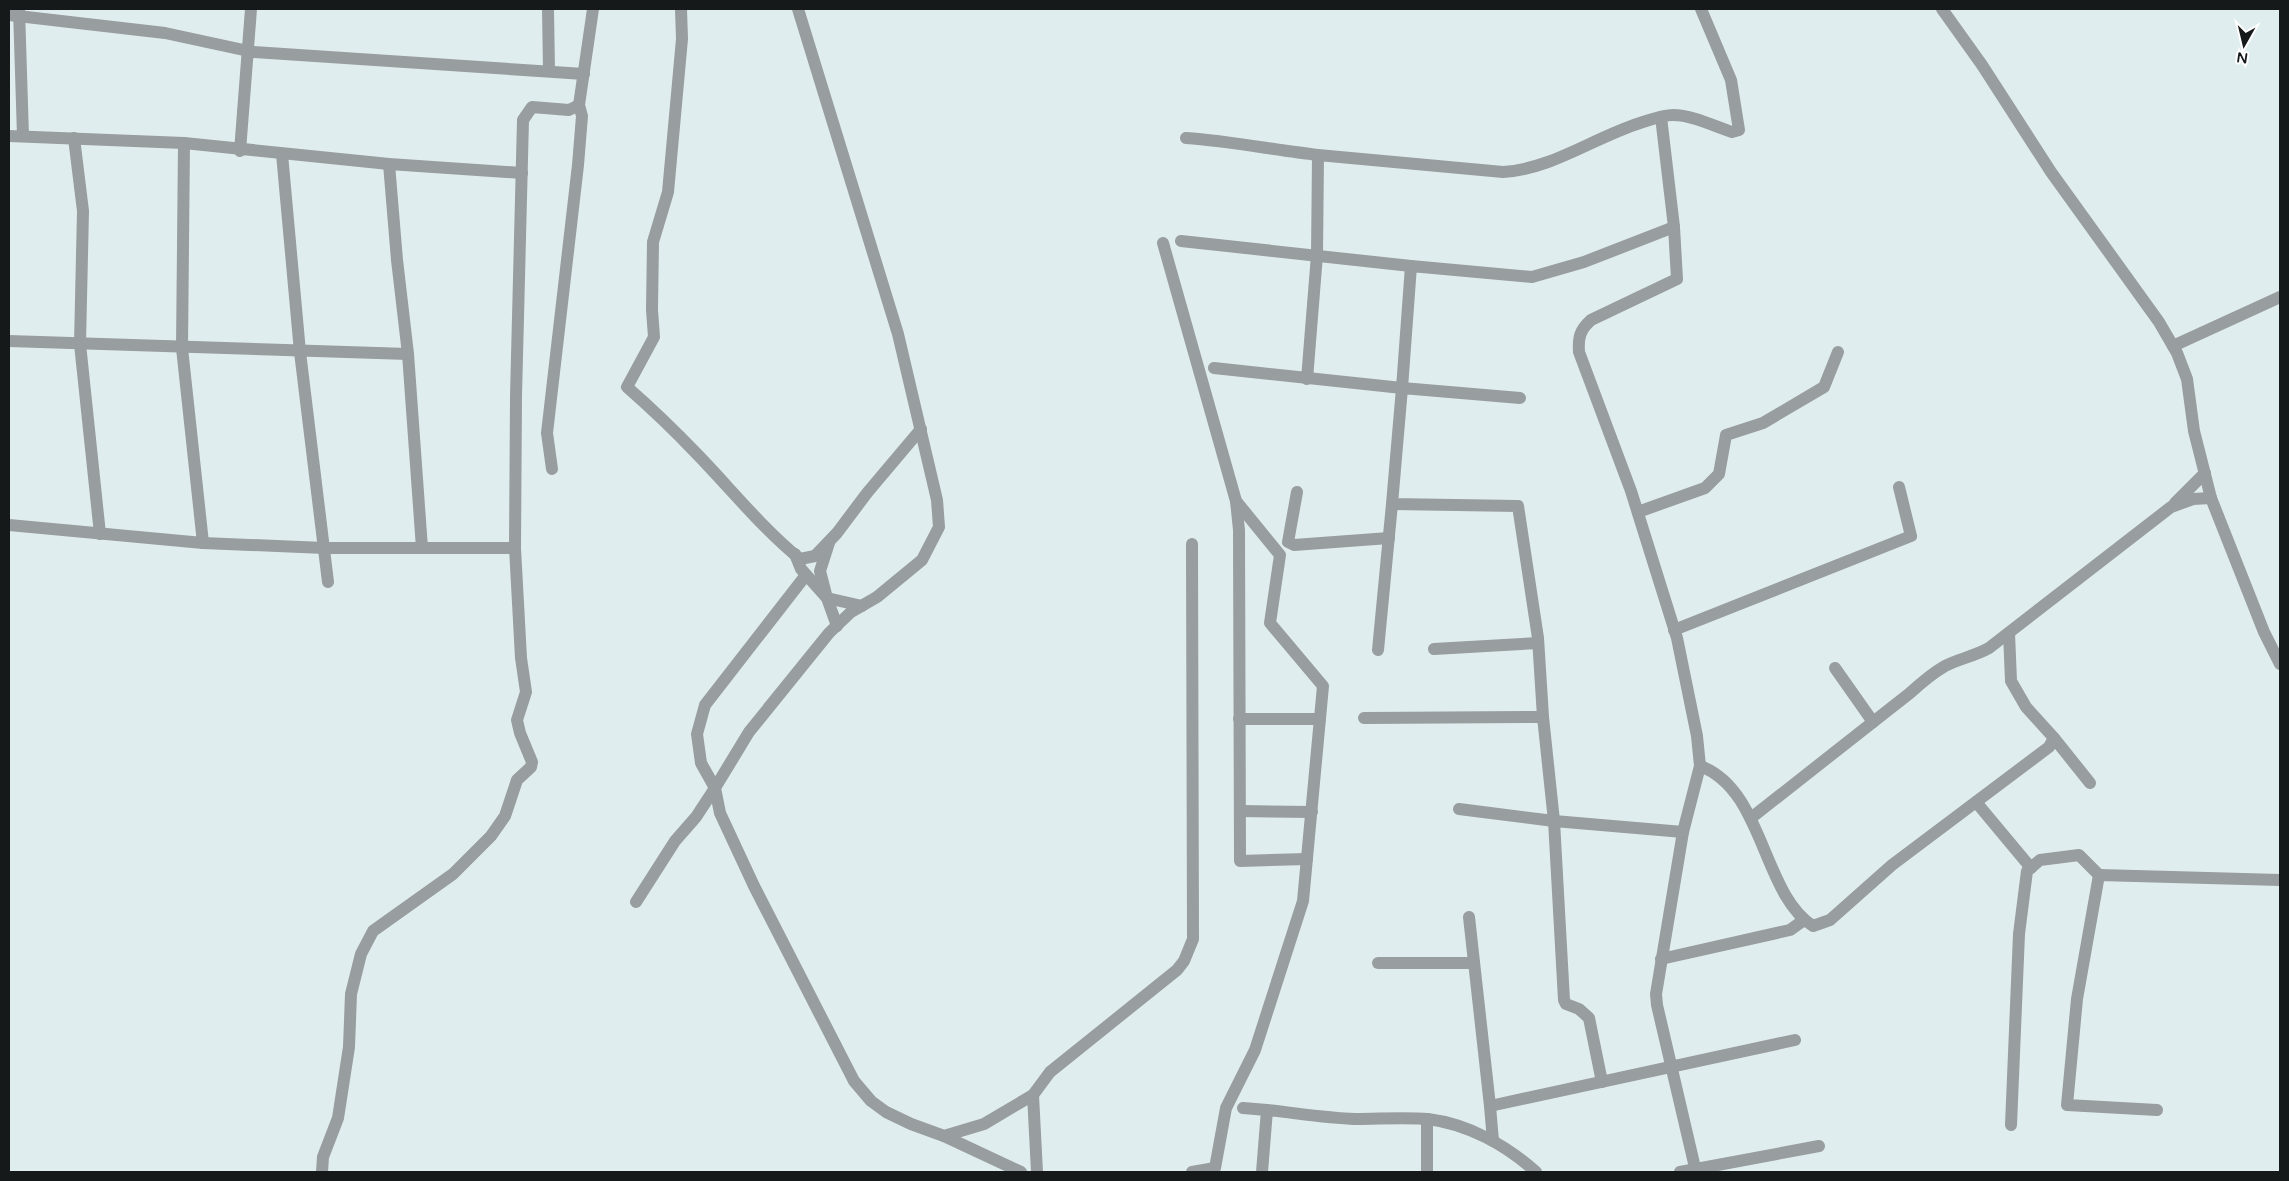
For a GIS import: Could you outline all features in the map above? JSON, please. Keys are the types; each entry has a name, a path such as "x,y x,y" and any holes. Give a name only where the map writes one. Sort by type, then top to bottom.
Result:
{"street":[{"path":"240,150 251,9"},
{"path":"548,9 549,71"},
{"path":"552,469 547,433 578,165 582,116 579,105 593,9"},
{"path":"681,9 682,39 668,192 653,242 652,310 654,337 627,387 653,409 696,452 770,534 800,559 815,556 830,540 920,430"},
{"path":"636,902 675,840 696,817 749,732 837,626 851,612 878,597 922,560 939,527 937,500 898,334 798,9"},
{"path":"1186,138 1227,141 1246,146 1318,155 1503,172 1524,170 1576,150 1622,129 1661,117 1674,115 1732,132 1739,130 1731,80 1701,9"},
{"path":"1942,9 1982,65 2051,172 2159,322 2184,366 2194,431 2211,498 2264,632 2280,664"},
{"path":"23,136 16,13 165,34 248,51 584,74"},
{"path":"322,1172 323,1157 338,1118 349,1047 351,994 361,954 373,931 452,874 491,836 505,816 517,780 531,766 532,762 520,733 517,720 526,692 521,658 515,548 522,120 532,107 569,110 579,105"},
{"path":"1661,117 1674,227 1677,279 1591,320 1583,327 1578,336 1579,352 1638,512 1674,630 1697,736 1700,766 1683,832 1657,984 1656,1005 1672,1066 1695,1171"},
{"path":"9,136 184,144 389,164 522,173"},
{"path":"74,138 83,212 80,344 100,534"},
{"path":"184,144 182,348 203,543"},
{"path":"282,154 300,352 328,582"},
{"path":"1307,379 1317,255 1318,155"},
{"path":"389,164 397,260 408,354 422,548"},
{"path":"1181,241 1532,277 1584,262 1674,227"},
{"path":"1163,243 1236,501 1239,530 1240,860 1307,859"},
{"path":"1378,650 1412,266"},
{"path":"2173,346 2280,297"},
{"path":"9,341 300,352 408,354"},
{"path":"1638,512 1706,488 1719,474 1726,435 1763,423 1824,387 1838,352"},
{"path":"1214,368 1307,379 1520,398"},
{"path":"1751,818 1927,677 1946,665 1972,657 1989,648 2009,633 2171,507 2205,473"},
{"path":"1674,630 1911,536 1899,487"},
{"path":"1297,492 1288,542 1294,545 1389,538"},
{"path":"2171,507 2193,499 2211,498"},
{"path":"1192,1172 1215,1168 1226,1108 1255,1050 1303,901 1323,686 1270,623 1280,555 1236,501"},
{"path":"1392,504 1518,506 1538,643 1543,717 1550,771 1564,1000 1566,1004 1579,1009 1589,1018 1602,1082"},
{"path":"9,525 203,543 324,548 515,548"},
{"path":"830,540 820,571 837,626"},
{"path":"944,1136 984,1124 1033,1096 1050,1072 1177,970 1184,960 1193,939 1192,544"},
{"path":"795,554 801,569 828,598 862,606"},
{"path":"806,575 705,705 697,734 701,763 715,788 720,813 754,886 854,1082 871,1101 886,1112 911,1124 944,1136 1021,1172"},
{"path":"2009,633 2011,681 2014,687 2026,707 2090,783"},
{"path":"1434,649 1538,643"},
{"path":"1835,668 1873,722"},
{"path":"1364,718 1543,717"},
{"path":"1240,719 1320,719"},
{"path":"1700,766 1711,770 1741,802 1751,818 1784,892 1796,912 1814,926 1830,920 1892,865 2049,747 2054,738"},
{"path":"1976,802 2031,868"},
{"path":"1459,809 1554,821 1683,832"},
{"path":"1240,812 1312,812"},
{"path":"2011,1125 2019,934 2027,871 2040,860 2079,855 2099,875 2280,880"},
{"path":"2099,875 2076,1000 2067,1105 2158,1110"},
{"path":"1469,917 1493,1141"},
{"path":"1661,959 1790,930 1804,920"},
{"path":"1378,963 1474,963"},
{"path":"1490,1106 1795,1040"},
{"path":"1033,1096 1037,1172"},
{"path":"1243,1108 1353,1119 1427,1119 1450,1123 1493,1141 1524,1167 1536,1172"},
{"path":"1262,1172 1267,1110"},
{"path":"1427,1119 1427,1172"},
{"path":"1680,1172 1695,1171 1819,1146"}]}
